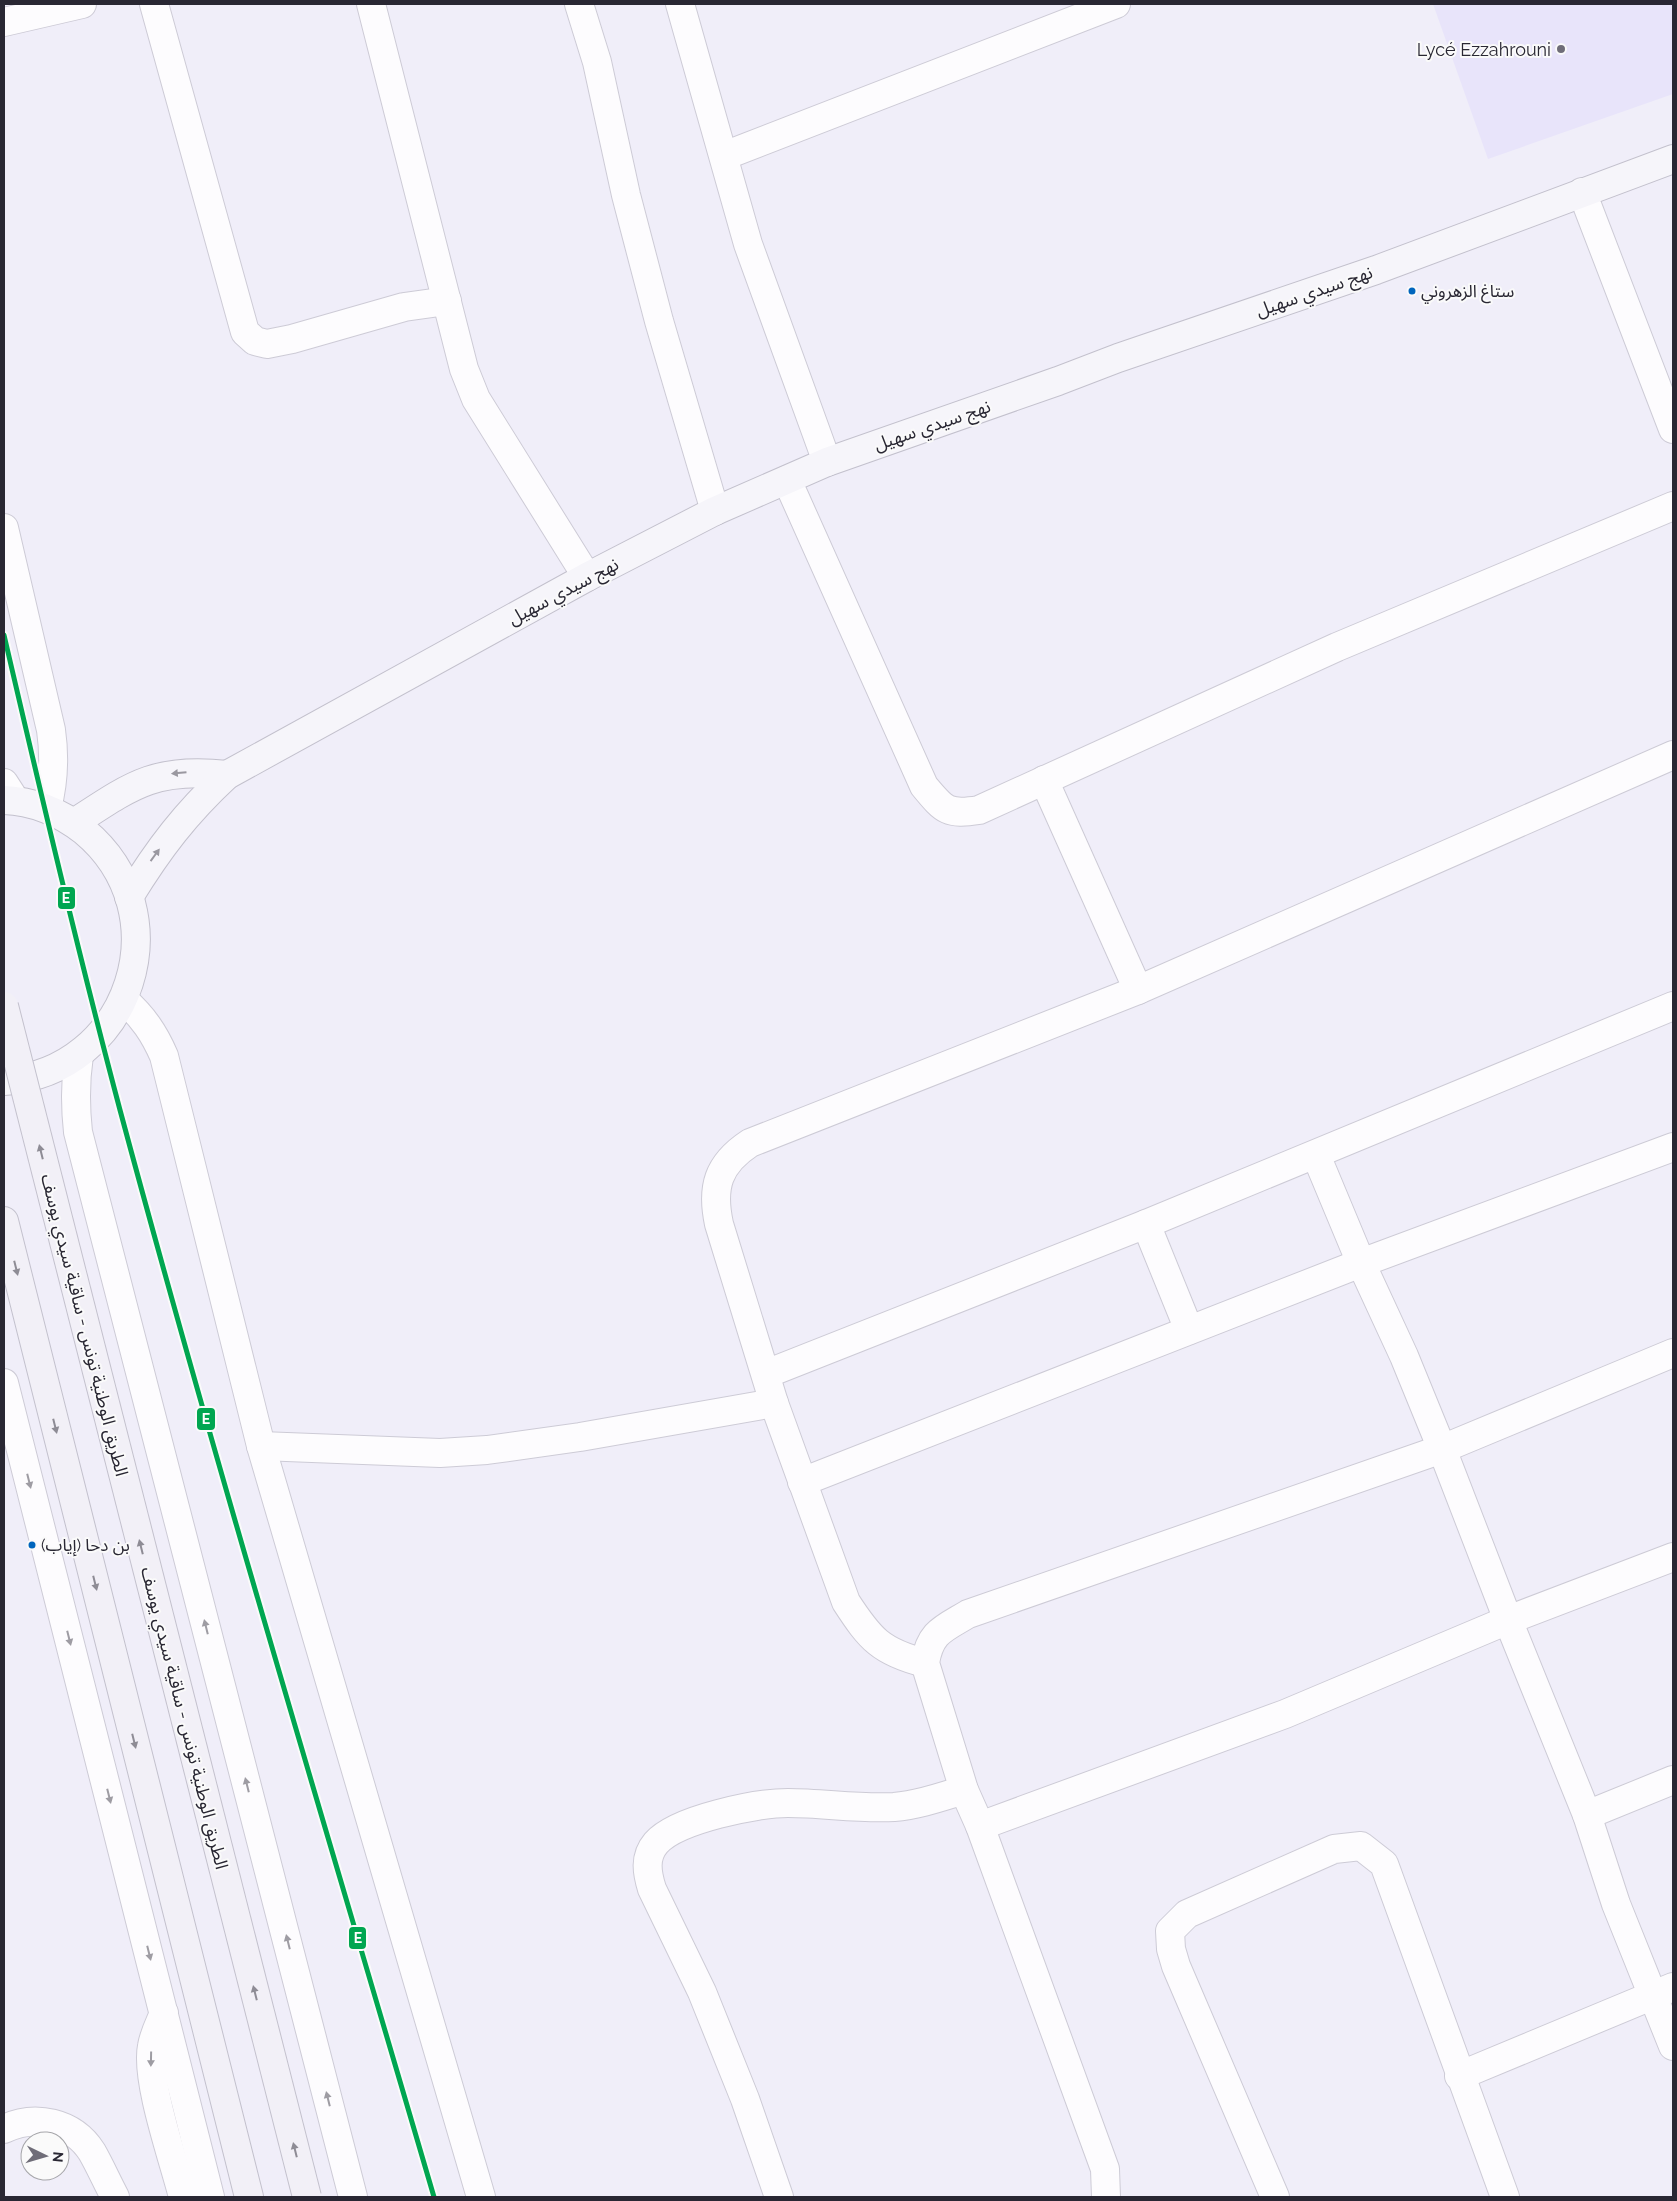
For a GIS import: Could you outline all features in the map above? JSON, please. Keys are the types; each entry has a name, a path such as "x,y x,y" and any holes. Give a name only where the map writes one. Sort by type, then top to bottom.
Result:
{"highway":[{"name":"الطريق الوطنية تونس - ساقية سيدي يوسف","path":"4,1006 307,2197"},
{"path":"4,1221 249,2197"}],"main road":[{"name":"نهج سيدي سهيل","path":"130,896 173,831 199,801 227,775 587,578 715,512 827,462 1118,358 1376,270 1673,159"},
{"path":"74,823 123,791 148,780 173,773 201,772 227,775"},
{"path":"4,1082 21,1080 52,1071 79,1055 105,1030 124,1000 134,967 136,931 130,896 116,868 98,843 74,823 47,808 8,794"}],"street":[{"path":"4,22 82,4"},
{"path":"154,4 245,332 255,341 267,344 292,339 404,307 447,301"},
{"path":"371,4 464,369 476,399 587,578"},
{"path":"579,4 597,62 626,195 654,303 715,512"},
{"path":"680,4 748,244 827,462"},
{"path":"724,156 1116,4"},
{"path":"1582,192 1673,429"},
{"path":"787,480 924,786 940,805 957,813 979,810 1337,647 1673,506"},
{"path":"4,528 51,730 55,757 53,784 47,808"},
{"path":"925,1663 902,1657 881,1646 864,1630 846,1602 774,1403 715,1206 716,1187 723,1169 734,1154 750,1143 1138,990 1673,755"},
{"path":"1044,780 1138,990"},
{"path":"124,1000 141,1016 154,1034 164,1056 261,1446 481,2197"},
{"path":"766,1374 1146,1224 1673,1006"},
{"path":"79,1055 75,1081 75,1107 78,1132 354,2197"},
{"path":"802,1482 1361,1262 1673,1146"},
{"path":"1316,1155 1361,1262 1404,1356 1442,1449 1508,1620 1587,1815 1616,1904 1663,1991 1673,2046"},
{"path":"1146,1224 1189,1330"},
{"path":"1106,2197 1106,2169 980,1826 964,1790 925,1663 927,1647 936,1635 968,1614 1442,1449 1673,1354"},
{"path":"4,1383 210,2197"},
{"path":"261,1446 440,1453 487,1450 580,1438 646,1424 774,1403"},
{"path":"980,1826 1285,1714 1508,1620 1673,1557"},
{"path":"1587,1815 1673,1780"},
{"path":"779,2197 745,2099 702,1992 652,1889 647,1873 648,1857 656,1843 669,1833 707,1817 747,1807 788,1803 863,1808 897,1806 931,1800 964,1790"},
{"path":"1275,2197 1176,1966 1170,1930 1187,1914 1334,1849 1361,1846 1384,1864 1459,2076 1505,2197"},
{"path":"1459,2076 1663,1991"},
{"path":"164,2013 152,2045 150,2064 155,2091 183,2197"},
{"path":"4,2129 28,2121 53,2122 74,2133 91,2151 115,2197"}],"shaded area":[{"name":"Lycé Ezzahrouni","path":"1433,4 1673,4 1673,94 1488,159"}],"transit line":[{"name":"E","path":"4,635 89,991 157,1246 274,1654 434,2197"}],"place":[{"name":"Lycé Ezzahrouni","path":"1561,49"},
{"name":"ستاغ الزهروني","path":"1412,291"},
{"name":"بن دحا (إياب)","path":"32,1545"}]}
